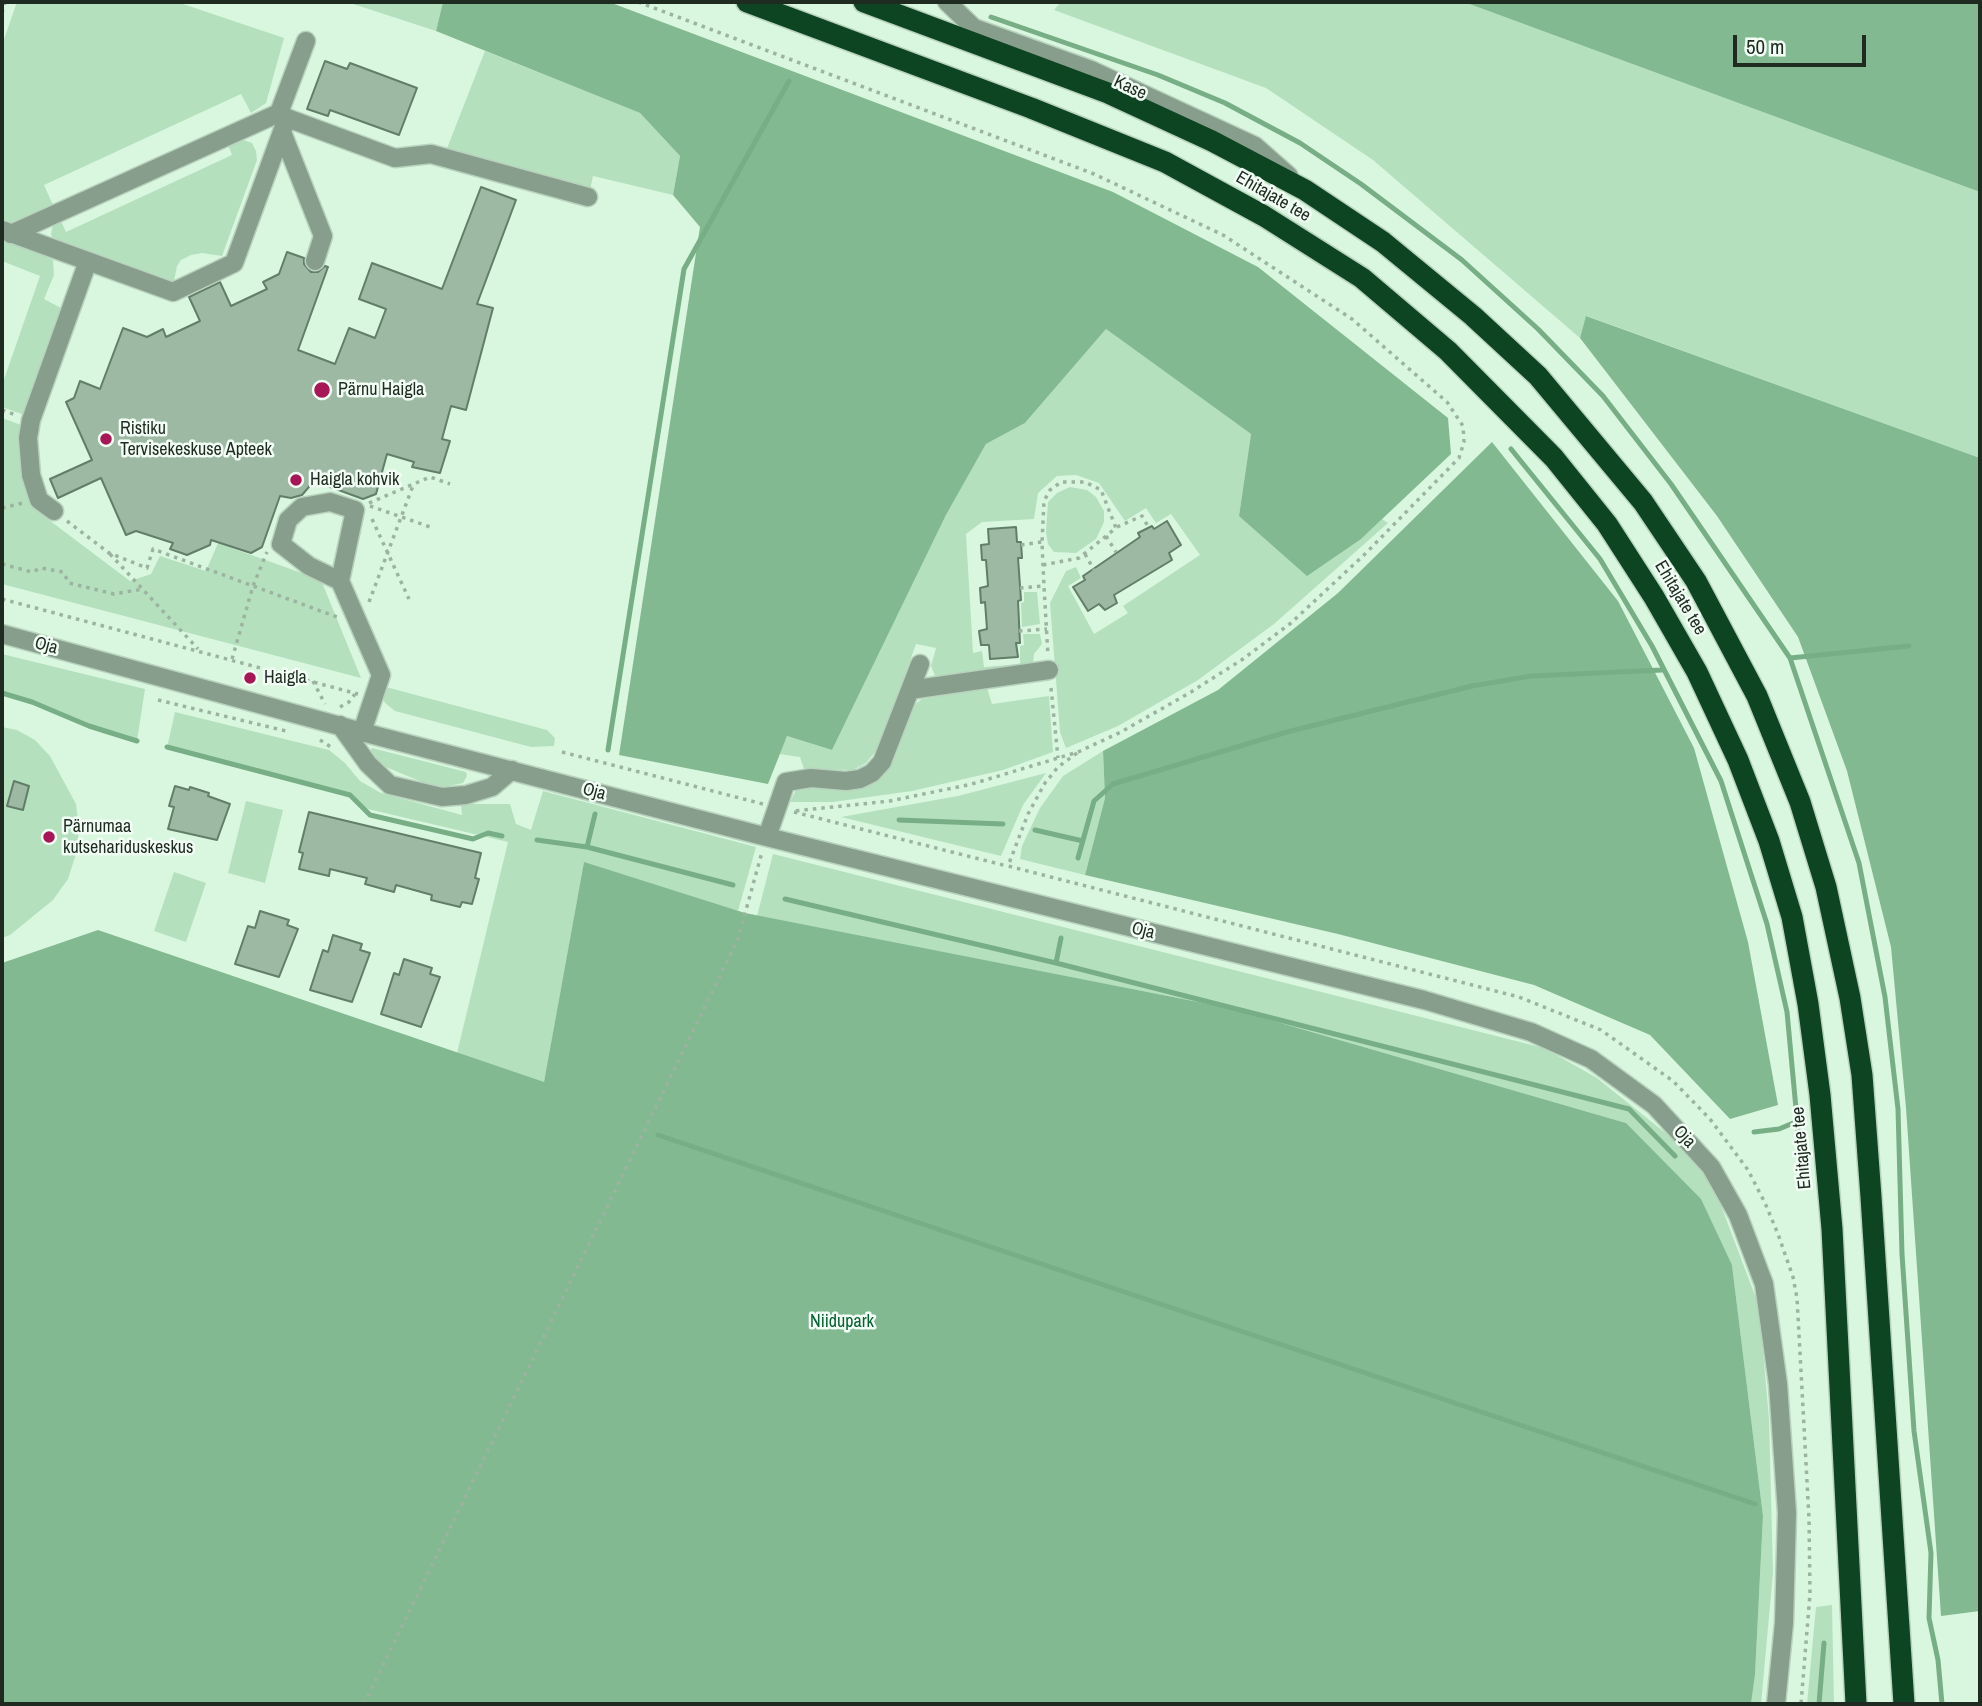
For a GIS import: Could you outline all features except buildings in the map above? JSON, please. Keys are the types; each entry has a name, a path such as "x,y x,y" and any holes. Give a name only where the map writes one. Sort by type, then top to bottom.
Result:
{"highway":[{"name":"Ehitajate tee","path":"747,2 1018,103 1165,162 1264,216 1362,278 1448,351 1546,450 1606,524 1647,586 1697,672 1738,760 1769,841 1792,917 1808,1004 1820,1095 1832,1229 1856,1704"},
{"name":"Ehitajate tee","path":"864,2 1108,93 1212,141 1305,190 1383,242 1473,316 1538,376 1643,502 1696,581 1757,696 1800,802 1826,887 1850,998 1862,1075 1904,1704"}],"street":[{"name":"Kase","path":"947,2 974,28 1091,70 1255,146 1305,190"},
{"path":"6,232 173,292 234,263 283,121 306,41"},
{"path":"283,121 323,236 314,261"},
{"path":"6,232 283,121 395,158 430,154 588,197"},
{"path":"54,511 39,500 31,475 28,438 31,420 88,261"},
{"path":"340,582 309,566 281,544 288,520 302,507 330,502 355,510 340,582 381,675 364,691 362,732"},
{"name":"Oja","path":"2,634 339,717 362,732 766,837 1424,1000 1531,1032 1591,1059 1654,1105 1711,1167 1738,1215 1764,1284 1778,1384 1787,1513 1784,1623 1776,1704"},
{"path":"766,837 786,782 811,778 846,781 872,773 882,762 920,664"},
{"path":"910,690 1049,670"},
{"path":"339,717 368,764 390,785 442,797 466,795 492,788 512,770"}],"path":[{"path":"2,13 5,2"},
{"path":"638,2 1094,174 1223,235 1352,319 1447,402 1462,426 1464,442 1459,458 1365,554 1291,622 1243,659 1191,692 1121,732 1078,752 972,784 890,801 791,811"},
{"path":"365,505 430,477 450,484"},
{"path":"1058,758 1044,586 1044,501 1050,490 1061,482 1085,482 1101,490 1116,528"},
{"path":"109,553 147,568 153,549 360,625 414,483"},
{"path":"365,505 433,528"},
{"path":"365,505 409,599"},
{"path":"54,511 109,553 200,651"},
{"path":"1043,565 1079,558 1116,528 1142,516 1149,528"},
{"path":"1106,536 1116,552"},
{"path":"1021,545 1042,542"},
{"path":"232,659 265,553 281,544"},
{"path":"1085,553 1094,570"},
{"path":"2,564 32,572 41,568 64,572 69,583 114,594 143,589"},
{"path":"1020,588 1044,586"},
{"path":"2,599 313,681 364,691"},
{"path":"1019,631 1047,629"},
{"path":"313,681 327,708"},
{"path":"339,717 349,702 364,691"},
{"path":"158,701 293,733"},
{"path":"320,740 343,756"},
{"path":"1078,752 1058,767 1045,783 1028,814 1008,866 1486,987 1555,1010 1601,1030 1673,1081 1710,1119 1748,1170 1765,1203 1779,1234 1797,1298 1810,1594 1801,1704"},
{"path":"364,1704 738,939 766,837"}],"green space":[{"path":"17,2 177,2 284,38 266,103 251,113 241,94 44,185 53,205 12,223 2,219 2,45"},
{"path":"347,2 443,2 436,31"},
{"path":"443,2 609,2 1113,192 1258,267 1448,418 1451,454 1361,539 1307,576 1239,516 1251,434 1106,329 1025,423 986,444 946,515 832,750 787,736 768,784 619,755 700,227 673,195 680,156 640,113 436,31"},
{"path":"1061,2 1464,2 1980,192 1980,458 1587,316 1580,338 1373,160 1266,88 1054,10"},
{"path":"1464,2 1980,2 1980,192"},
{"path":"485,51 640,113 680,156 673,195 593,176 590,190 446,151"},
{"path":"241,139 252,143 257,160 222,256 202,253 191,255 181,260 174,281 167,283 53,240 53,224 59,217 66,232 232,155 227,142"},
{"path":"2,238 53,260 54,275 44,299 61,308 63,313 27,416 2,407 2,385 40,276 2,261"},
{"path":"1586,316 1980,458 1980,1611 1941,1616 1906,1108 1891,947 1847,771 1798,637 1717,516 1580,338"},
{"path":"1106,329 1251,434 1239,516 1361,539 1382,519 1388,523 1274,624 1198,680 1118,726 1066,748 1060,732 1050,603 1066,571 1076,567 1081,578 1068,586 1094,634 1128,613 1123,606 1200,555 1171,514 1156,523 1146,508 1125,521 1099,483 1076,475 1057,476 1038,493 1034,519 982,522 966,534 973,653 982,651 984,667 1020,664 1023,634 1040,634 1042,644 1034,654 1033,664 935,676 931,666 936,648 916,644 879,747 866,763 853,770 804,769 800,757 779,754 787,736 832,750 946,515 986,444 1025,423"},
{"path":"2,418 24,426 24,478 33,508 130,581 151,574 160,556 206,571 218,543 321,580 361,678 2,584"},
{"path":"1492,442 1618,601 1694,748 1748,942 1778,1105 1730,1119 1650,1035 1534,985 1338,934 1085,875 1105,798 1103,751 1218,690 1338,593"},
{"path":"1070,487 1087,490 1096,497 1104,511 1104,522 1096,539 1076,553 1054,552 1048,544 1046,532 1048,502 1057,493"},
{"path":"1024,592 1037,592 1040,624 1022,627 1021,603 1024,602"},
{"path":"2,654 145,689 137,741 2,693"},
{"path":"386,687 547,730 555,738 554,746 531,747 395,711 385,703 381,695"},
{"path":"987,688 992,704 1049,696 1053,752 1003,770 912,791 833,802 790,802 797,788 812,784 869,786 881,777 893,762 914,705 922,699"},
{"path":"175,712 329,750 345,763 360,781 381,793 462,815 461,804 510,804 516,824 531,830 543,791 756,847 738,911 584,863 544,1083 457,1053 508,842 368,809 350,795 335,790 167,748"},
{"path":"2,727 17,730 35,740 50,756 76,804 79,829 76,854 68,879 53,900 10,935 2,938"},
{"path":"372,748 466,772 467,776 463,783 444,787 422,782 381,765 369,754"},
{"path":"1103,751 1105,798 1085,875 1020,859 1022,846 1040,808 1063,776"},
{"path":"1046,773 1023,805 1001,856 841,817 958,796"},
{"path":"246,801 283,810 265,883 228,873"},
{"path":"773,854 1544,1048 1597,1078 1678,1143 1704,1175 1720,1203 1759,1306 1769,1419 1773,1573 1761,1704 1751,1704 1755,1675 1763,1516 1732,1265 1626,1123 1229,1008 757,916"},
{"name":"Niidupark","path":"584,862 745,913 1229,1008 1626,1123 1701,1199 1732,1265 1763,1516 1755,1675 1751,1704 2,1704 2,963 98,930 544,1082"},
{"path":"174,872 206,883 186,942 154,931"},
{"path":"1832,1605 1834,1704 1807,1704 1816,1607"}],"waterway":[{"path":"991,17 1158,75 1225,103 1300,143 1361,184 1462,260 1538,329 1603,396 1671,484 1790,658 1859,863 1885,997 1898,1109 1902,1254 1914,1431 1931,1553 1929,1618 1938,1660 1942,1704"},
{"path":"608,750 684,269 789,81"},
{"path":"1511,449 1600,559 1652,646 1721,781 1767,924 1787,1012 1799,1141"},
{"path":"1790,658 1909,646"},
{"path":"1078,858 1094,801 1113,784 1287,732 1472,686 1531,676 1662,670"},
{"path":"2,693 137,741"},
{"path":"167,747 350,795 370,815 473,839 488,833 502,836"},
{"path":"587,847 595,814"},
{"path":"899,820 1003,824"},
{"path":"1035,830 1083,841"},
{"path":"537,840 587,847 733,885"},
{"path":"785,899 1056,963 1629,1109 1675,1156"},
{"path":"1056,963 1061,938"},
{"path":"1754,1132 1779,1129 1798,1121"},
{"path":"658,1135 1755,1504"},
{"path":"1819,1704 1824,1643"}],"place":[{"name":"Pärnu Haigla","path":"322,390"},
{"name":"Ristiku Tervisekeskuse Apteek","path":"106,439"},
{"name":"Haigla kohvik","path":"296,480"},
{"name":"Haigla","path":"250,678"},
{"name":"Pärnumaa kutsehariduskeskus","path":"49,837"}]}
